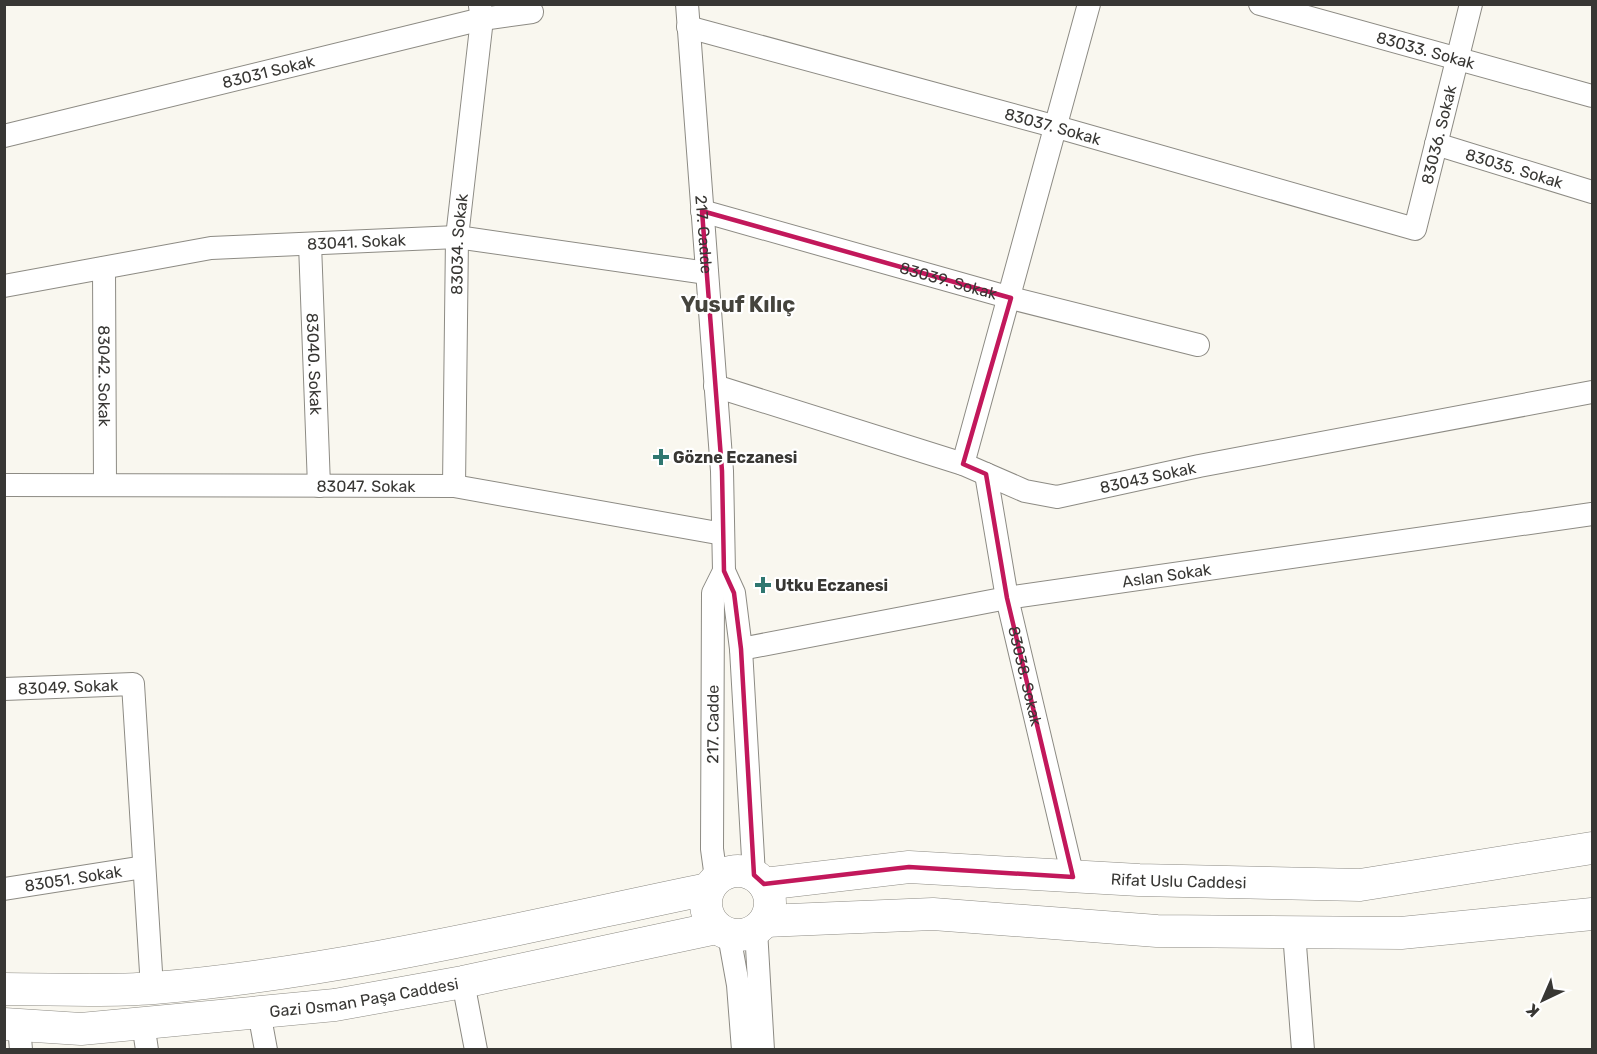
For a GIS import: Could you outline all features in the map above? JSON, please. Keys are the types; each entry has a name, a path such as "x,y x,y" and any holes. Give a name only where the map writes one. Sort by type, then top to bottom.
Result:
{"main road":[{"name":"Rifat Uslu Caddesi","path":"712,884 728,872 741,871 759,879 909,867 1073,877 1360,885 1593,848"},
{"path":"741,929 770,909 769,896 759,879"},
{"path":"4,989 152,988 245,978 405,952 712,884 706,910 741,929 933,914 1157,931 1401,933 1593,914"},
{"name":"Gazi Osman Paşa Caddesi","path":"15,1033 81,1029 145,1036 259,1012 335,1005 741,929"}],"street":[{"path":"963,464 1011,298 1089,4"},
{"name":"83033. Sokak","path":"1260,4 1593,96"},
{"name":"83036. Sokak","path":"1415,230 1472,4"},
{"name":"83031 Sokak","path":"4,136 481,12 532,12"},
{"name":"83034. Sokak","path":"454,486 457,237 481,12"},
{"name":"83037. Sokak","path":"688,16 1057,127 1415,230"},
{"name":"217. Cadde","path":"688,16 722,471 724,571 734,592 741,649 759,879"},
{"name":"83035. Sokak","path":"1436,144 1593,192"},
{"name":"83039. Sokak","path":"702,211 1011,298 1198,345"},
{"name":"83041. Sokak","path":"4,286 211,248 457,237 707,273"},
{"name":"83040. Sokak","path":"310,244 318,486"},
{"name":"83042. Sokak","path":"104,268 105,485"},
{"name":"83043 Sokak","path":"715,386 963,464 1025,491 1057,497 1199,466 1593,392"},
{"name":"83038. Sokak","path":"986,474 1007,598 1073,877"},
{"name":"83047. Sokak","path":"4,485 454,486 723,534"},
{"name":"Aslan Sokak","path":"741,649 1007,598 1593,514"},
{"name":"217. Cadde","path":"712,884 713,593 724,571"},
{"name":"83049. Sokak","path":"4,689 133,684 144,867"},
{"path":"144,867 152,988"},
{"name":"83051. Sokak","path":"4,889 144,867"},
{"path":"741,929 738,985 743,1050"},
{"path":"741,929 763,1050"},
{"path":"1294,932 1303,1050"},
{"path":"463,982 476,1050"},
{"path":"259,1012 266,1050"}],"highlighted area":[{"path":"702,211 1011,298 963,464 986,474 1007,598 1073,877 909,867 764,884 754,875 741,649 734,593 724,571 722,471"}],"place":[{"name":"Gözne Eczanesi","path":"661,457"},
{"name":"Utku Eczanesi","path":"763,585"}],"district":[{"name":"Yusuf Kılıç","path":"738,304"}]}
